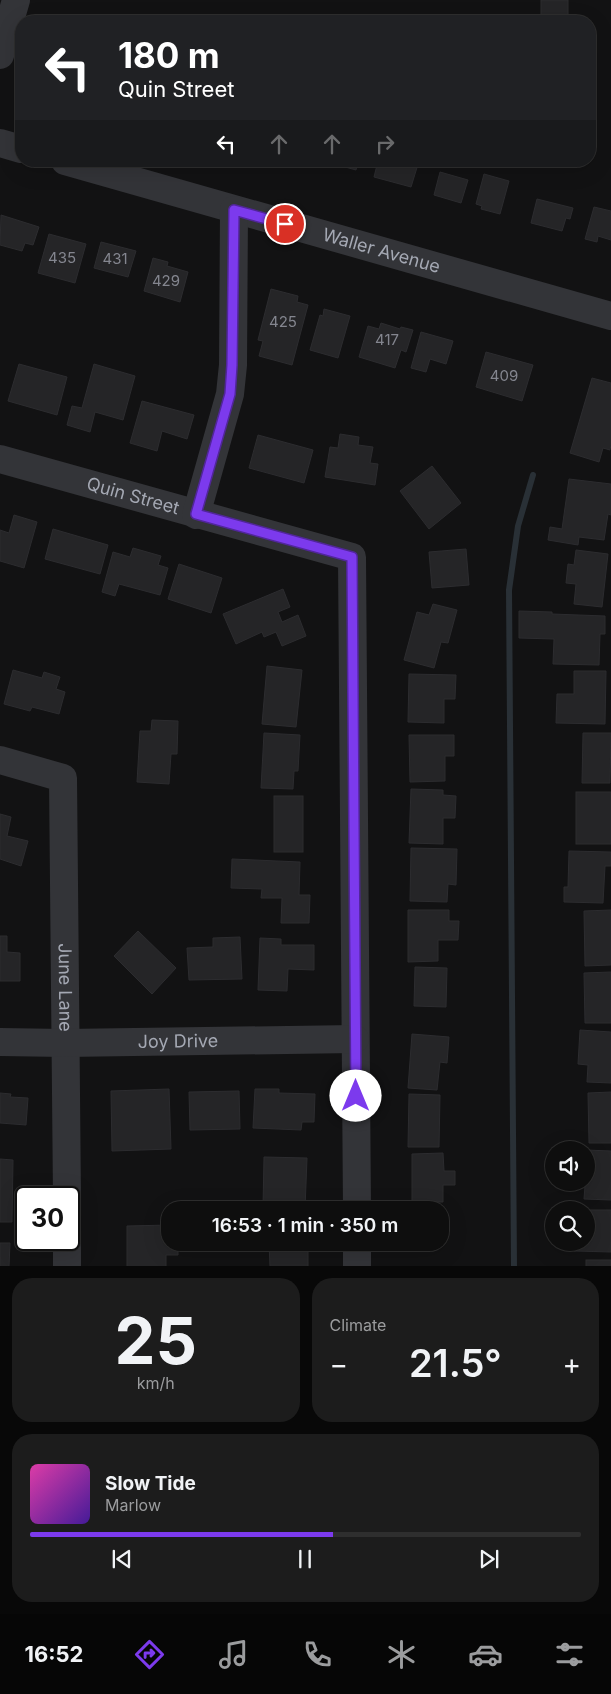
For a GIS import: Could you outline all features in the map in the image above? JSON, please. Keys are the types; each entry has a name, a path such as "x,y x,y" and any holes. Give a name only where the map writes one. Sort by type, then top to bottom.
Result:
{"street":[{"path":"0,55 16,0"},
{"path":"0,143 15,147"},
{"name":"Waller Avenue","path":"86,167 611,316"},
{"path":"196,514 230,394 234,210"},
{"name":"Quin Street","path":"0,459 352,557 355,1039"},
{"name":"June Lane","path":"0,760 63,778 67,1186"},
{"path":"355,1039 357,1201"},
{"name":"Joy Drive","path":"0,1042 65,1043 355,1039"},
{"path":"67,1251 67,1266"},
{"path":"357,1251 357,1266"}],"building":[{"path":"541,0 568,0 568,15 541,15"},
{"path":"345,167 357,167 356,170"},
{"path":"376,167 417,167 411,187 374,177"},
{"path":"440,172 468,180 461,203 434,195"},
{"path":"484,174 509,181 500,214 481,209 482,206 476,204"},
{"path":"537,199 573,208 570,219 566,218 562,231 531,223"},
{"path":"594,207 611,211 611,240 598,236 597,242 585,239"},
{"path":"1,215 39,227 33,245 25,243 22,251 0,245"},
{"path":"49,234 86,244 75,283 38,273"},
{"path":"101,242 136,251 128,277 94,268"},
{"path":"153,258 168,262 167,266 188,272 180,302 144,291"},
{"path":"271,289 298,296 297,302 308,305 292,365 259,356 263,341 258,340"},
{"path":"324,309 350,316 338,358 310,350 320,315 323,316"},
{"path":"381,323 400,329 401,327 413,330 406,352 401,350 395,368 359,357 368,326 379,329"},
{"path":"421,332 453,341 446,364 430,359 426,372 411,368"},
{"path":"486,352 533,365 522,401 476,387"},
{"path":"19,364 67,377 57,415 8,401"},
{"path":"94,364 135,376 123,420 95,412 90,432 67,425 72,406 82,408"},
{"path":"592,378 611,383 611,445 610,450 603,448 599,462 570,453"},
{"path":"142,401 194,415 187,439 162,431 157,451 130,443"},
{"path":"340,434 359,437 358,445 373,447 370,463 378,464 375,485 325,477 330,447 338,448"},
{"path":"258,435 313,450 304,483 249,468"},
{"path":"432,466 461,503 429,529 400,491"},
{"path":"569,479 611,484 611,515 608,514 604,540 579,537 578,545 548,540 550,527 562,529"},
{"path":"14,515 37,522 24,568 0,561 0,530 9,533"},
{"path":"53,529 108,545 100,574 45,559"},
{"path":"133,548 161,556 158,565 168,568 160,595 119,584 115,596 102,592 113,552 130,557"},
{"path":"466,549 469,585 432,588 429,552"},
{"path":"576,550 608,554 602,607 574,604 576,584 566,583 568,564 574,565"},
{"path":"179,564 222,578 211,613 168,599"},
{"path":"283,589 290,607 278,612 282,622 298,615 306,636 282,646 276,632 264,637 262,632 236,644 223,614"},
{"path":"433,604 457,610 448,643 441,642 434,668 404,660 417,612 429,615"},
{"path":"519,611 605,616 605,634 600,634 599,665 553,664 554,639 519,638"},
{"path":"267,666 302,670 296,727 262,724"},
{"path":"13,670 42,678 44,672 60,677 56,689 65,692 59,714 32,707 30,711 4,704"},
{"path":"574,671 606,671 605,724 556,723 557,694 574,694"},
{"path":"409,674 456,675 455,699 444,699 444,723 408,722"},
{"path":"152,720 178,721 177,754 171,754 169,784 137,782 140,731 151,731"},
{"path":"264,733 300,735 298,771 294,771 293,789 261,788"},
{"path":"583,733 611,733 610,783 582,783"},
{"path":"409,735 454,735 454,756 445,756 445,781 410,782"},
{"path":"411,789 443,790 443,795 456,796 455,818 443,818 443,844 409,843"},
{"path":"576,792 611,792 611,844 576,844"},
{"path":"274,796 303,796 303,852 274,852"},
{"path":"0,814 11,817 7,836 28,841 21,866 0,859"},
{"path":"411,848 457,849 456,885 448,884 447,902 410,901"},
{"path":"569,851 611,852 611,866 605,866 603,903 564,902 564,887 568,887"},
{"path":"232,859 300,862 299,895 310,895 309,923 281,923 282,898 261,898 262,889 231,888"},
{"path":"408,910 449,910 449,921 459,921 458,940 438,940 438,961 408,962"},
{"path":"611,910 611,965 585,966 584,911"},
{"path":"138,931 176,968 152,994 114,956"},
{"path":"0,936 7,936 7,952 20,953 20,981 0,981"},
{"path":"240,937 242,979 189,980 187,948 213,947 213,938"},
{"path":"260,938 281,939 281,945 314,945 314,970 288,969 287,991 258,990"},
{"path":"415,967 447,968 446,1007 414,1006"},
{"path":"611,972 611,1023 585,1023 584,973"},
{"path":"580,1030 611,1032 611,1083 587,1082 588,1065 578,1064"},
{"path":"412,1034 449,1037 447,1063 440,1062 437,1090 408,1088"},
{"path":"169,1089 171,1149 112,1151 111,1091"},
{"path":"255,1089 279,1089 279,1093 315,1094 314,1122 302,1122 301,1130 253,1128"},
{"path":"239,1091 240,1129 190,1130 189,1092"},
{"path":"611,1092 611,1143 589,1141 588,1093"},
{"path":"0,1093 11,1094 10,1097 28,1098 26,1125 0,1123"},
{"path":"409,1094 440,1095 439,1147 408,1147"},
{"path":"595,1150 611,1151 611,1200 584,1199 585,1191 595,1191"},
{"path":"443,1153 444,1171 455,1171 455,1185 443,1185 443,1201 412,1201 412,1154"},
{"path":"264,1157 307,1158 305,1201 263,1201"},
{"path":"0,1159 13,1160 12,1222 0,1222"},
{"path":"595,1210 611,1210 611,1252 574,1251 595,1251"},
{"path":"161,1225 161,1251 178,1251 178,1255 166,1255 166,1266 127,1266 127,1226"},
{"path":"0,1243 10,1243 9,1266 0,1266"},
{"path":"269,1251 308,1251 308,1266 270,1266"},
{"path":"586,1260 611,1260 611,1266 586,1266"}],"waterway":[{"path":"514,1266 509,590 518,526 533,475"}],"route":[{"path":"285,224 234,210 232,374 230,394 196,514 352,557 356,1096"}]}
